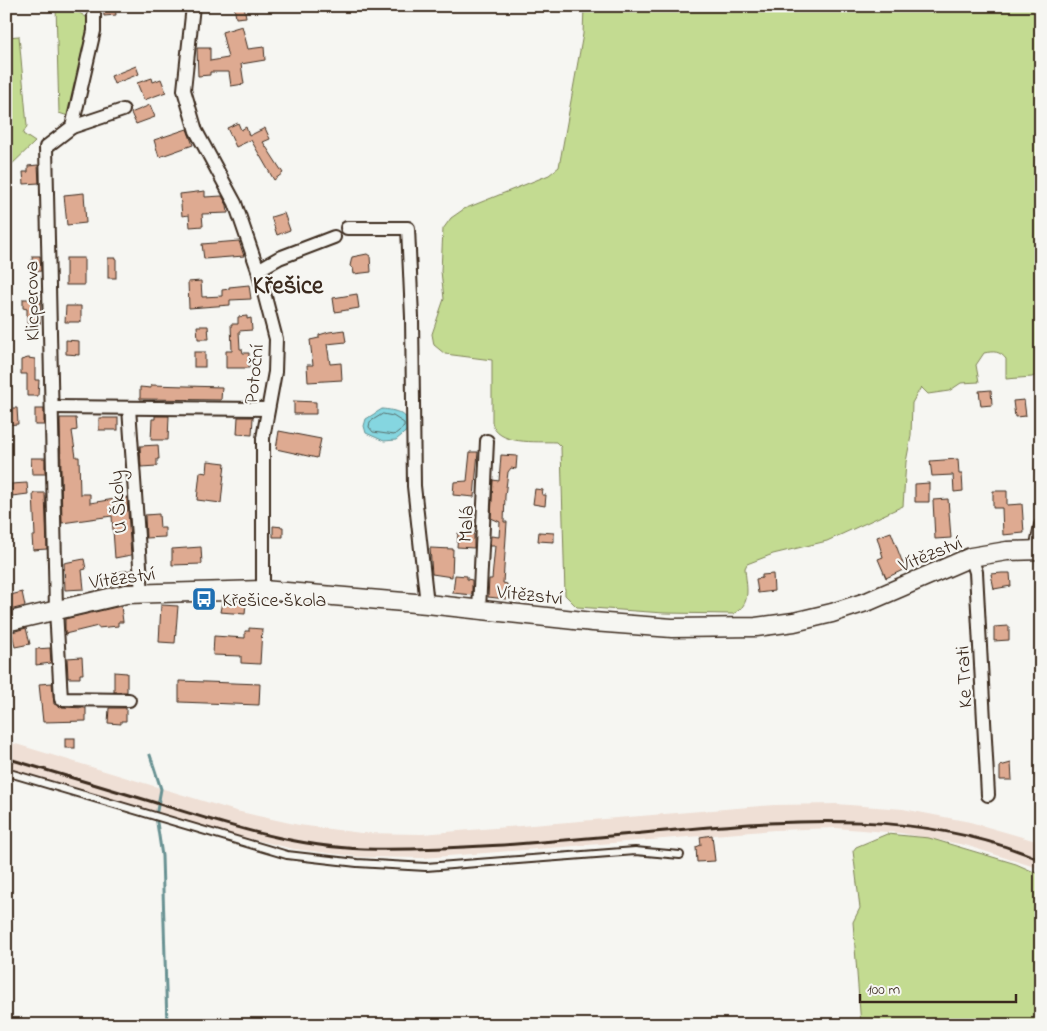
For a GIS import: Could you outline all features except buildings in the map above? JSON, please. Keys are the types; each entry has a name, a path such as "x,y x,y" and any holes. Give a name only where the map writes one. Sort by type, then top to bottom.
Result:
{"main road":[{"name":"Vítězství","path":"6,622 126,594 263,590 672,628 756,627 794,622 832,613 868,601 972,557 1007,551 1038,550"}],"street":[{"path":"72,127 94,31 94,6"},
{"name":"Potoční","path":"193,6 184,90 196,131 235,203 258,270 276,339 275,372 264,438 263,590"},
{"path":"72,127 123,110"},
{"name":"Klicperova","path":"72,127 46,147 56,610 61,699 129,700"},
{"path":"346,228 408,228 412,317 414,486 427,604"},
{"path":"258,270 279,258 334,237"},
{"path":"52,407 268,409"},
{"name":"U Školy","path":"129,408 142,594"},
{"name":"Malá","path":"479,610 487,441"},
{"path":"1038,550 1041,525"},
{"name":"Ke Trati","path":"972,557 976,572 988,795"}],"lane":[{"path":"6,772 166,821 287,855 357,863 426,867 635,851 680,856"}],"shaded area":[{"path":"6,741 236,811 299,825 361,833 422,834 774,805 836,804 903,809 970,822 1036,841 1041,843 1041,869 965,845 900,833 836,828 775,830 423,858 359,857 294,849 230,834 6,767"}],"green space":[{"path":"56,6 69,6 89,19 68,116 59,113"},
{"path":"584,6 1041,6 1041,373 1032,377 1006,379 1006,359 999,353 991,352 984,353 976,365 979,382 961,383 949,391 928,394 921,387 912,403 911,436 906,462 903,506 827,541 773,554 747,564 745,568 746,600 739,610 733,614 664,613 577,607 565,595 561,447 556,442 518,441 501,435 495,430 492,422 492,360 445,354 434,345 432,334 444,299 441,271 443,229 451,218 464,209 549,175 559,167 583,34"},
{"path":"6,32 7,37 19,36 27,126 23,134 35,142 6,170"},
{"path":"887,834 929,838 1016,864 1041,875 1041,1025 861,1025 853,922 860,908 853,851 856,847"}],"water":[{"path":"382,409 401,413 407,419 409,429 396,440 384,441 366,433 364,426 366,419"}],"waterway":[{"path":"150,755 161,789 156,816 162,856 167,1025"}],"railway":[{"path":"6,758 257,833 310,844 337,847 403,849 520,844 722,826 815,821 907,826 952,833 997,844 1041,860"}],"place":[{"name":"Křešice škola","path":"204,599"}],"district":[{"name":"Křešice","path":"288,284"}]}
